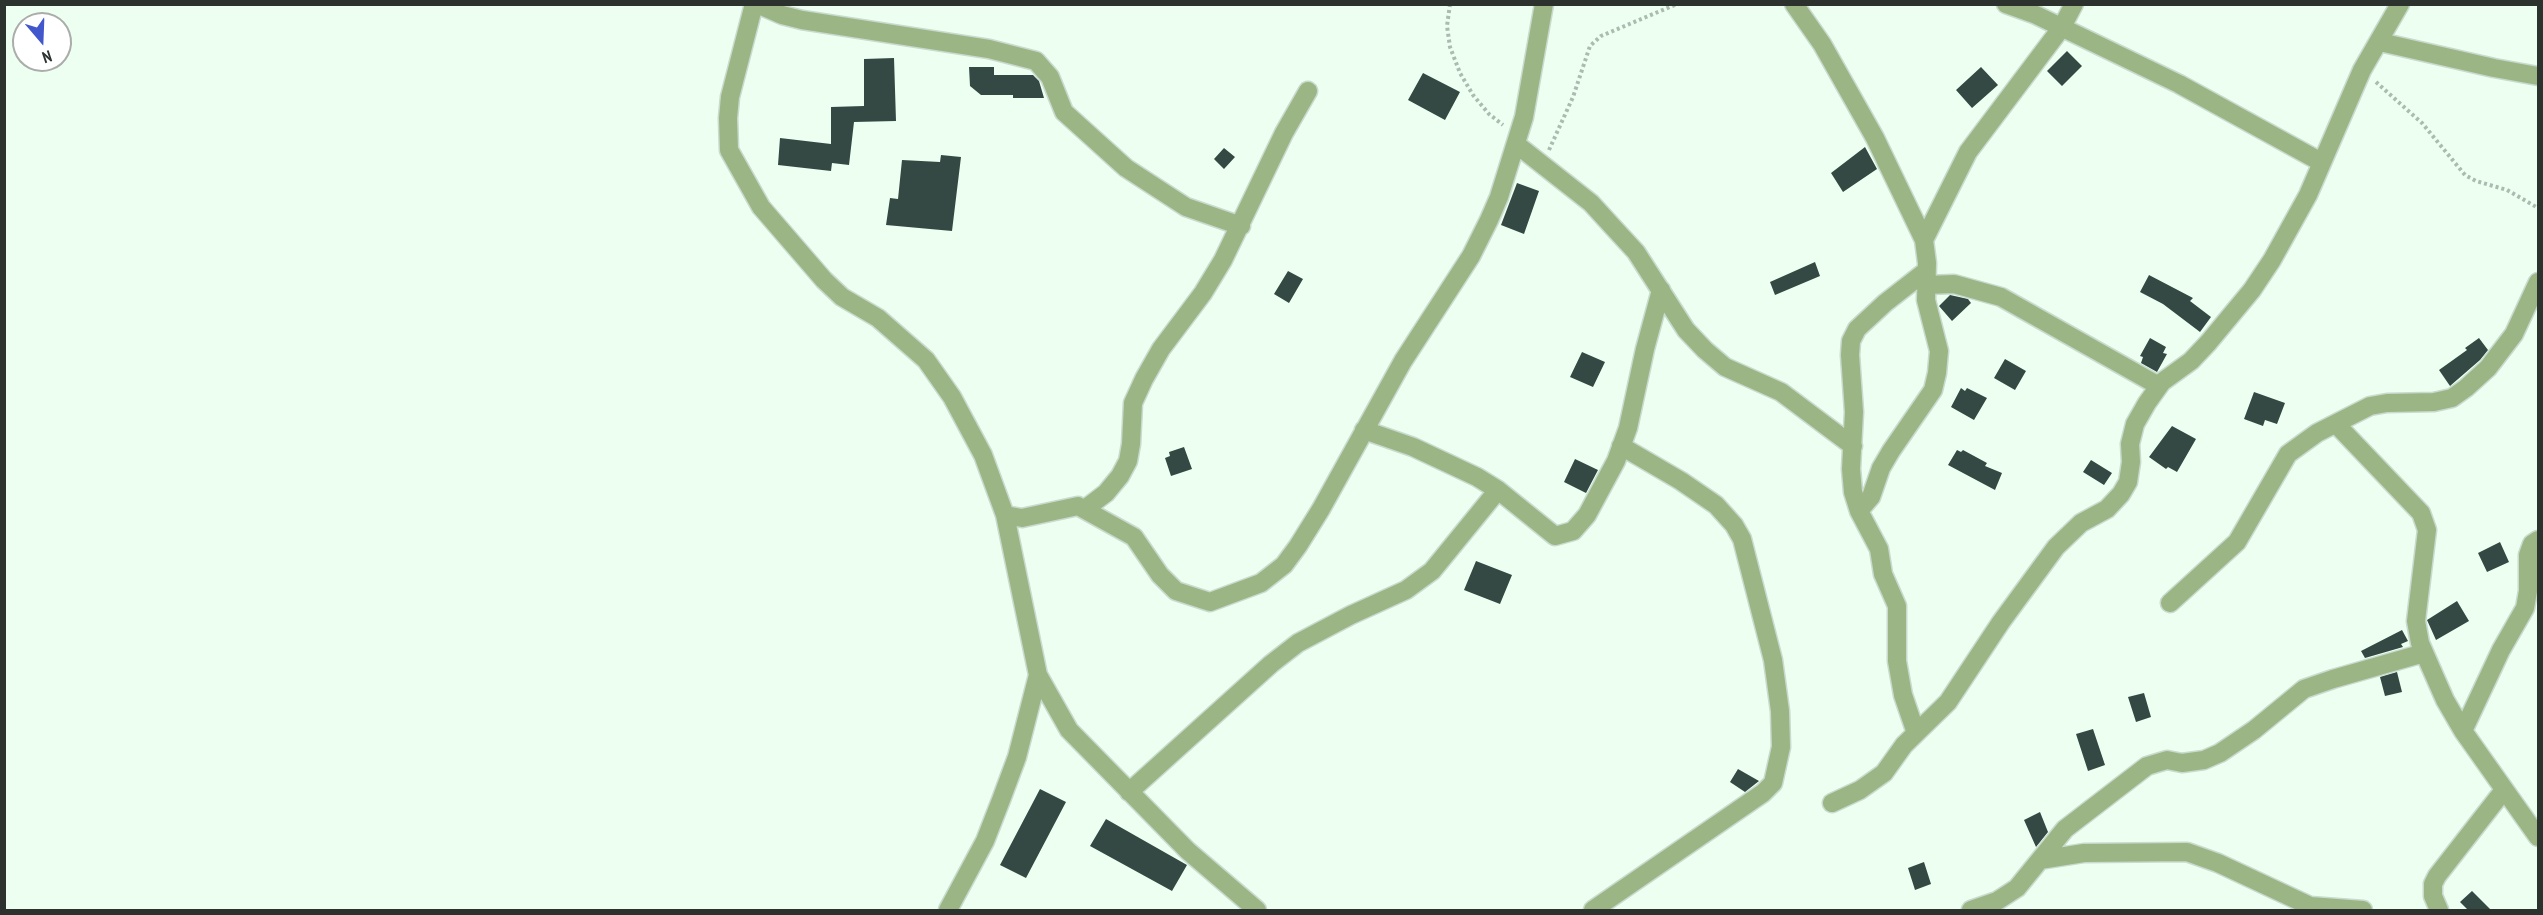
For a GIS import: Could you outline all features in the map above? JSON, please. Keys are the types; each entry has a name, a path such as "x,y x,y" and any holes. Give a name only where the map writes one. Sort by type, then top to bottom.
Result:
{"street":[{"path":"1241,226 1215,219 1186,207 1126,168 1064,112 1050,77 1036,61 989,49 802,20 755,4 730,97 729,150 761,207 824,280 842,297 879,318 926,360 952,397 982,455 1005,516 1038,675 1069,730 1188,851 1257,910"},
{"path":"1005,516 1022,518 1078,506 1134,537 1160,575 1176,591 1210,602 1261,583 1284,564 1321,509 1403,361 1471,256 1499,197 1517,140 1542,27 1544,4"},
{"path":"1794,4 1822,44 1844,87 1859,109 1924,240 1926,300 1939,351 1933,390 1891,451 1881,468 1871,497 1859,511"},
{"path":"2006,4 2062,27 2179,84 2321,162"},
{"path":"1924,240 1968,152 2062,27 2074,4"},
{"path":"1832,803 1876,780 1916,733 1948,702 1980,652 2056,547 2088,518 2107,509 2121,494 2128,482 2131,462 2130,444 2135,424 2159,386 2191,361 2252,290 2291,228 2362,70 2400,4"},
{"path":"2380,42 2538,76"},
{"path":"1085,509 1106,493 1120,476 1128,461 1133,403 1144,379 1161,349 1203,293 1241,226 1284,133 1308,91"},
{"path":"1517,140 1542,165 1591,203 1636,252 1686,330 1725,367 1781,392 1853,446"},
{"path":"1916,733 1903,695 1898,669 1897,606 1883,574 1879,549 1859,511 1851,482 1854,412 1851,340 1857,330 1872,314 1926,278 2001,297 2159,386"},
{"path":"2170,603 2237,542 2288,454 2318,434 2370,406 2387,403 2434,402 2452,398 2488,369 2514,334 2538,282"},
{"path":"1364,430 1455,465 1498,490 1550,533 1555,536 1566,534 1581,524 1616,461 1661,291"},
{"path":"2337,425 2396,489 2413,502 2424,521 2427,530 2416,621 2424,653 2445,700 2463,731 2538,837"},
{"path":"1593,910 1763,793 1773,783 1780,747 1780,711 1773,660 1742,539 1734,525 1716,505 1681,481 1621,446"},
{"path":"1129,792 1271,664 1298,644 1406,590 1432,571 1445,558 1498,490"},
{"path":"2463,731 2501,650 2525,608 2528,555 2532,544 2538,540"},
{"path":"1971,910 2009,895 2024,881 2066,829 2147,766 2167,760 2182,763 2204,760 2232,746 2304,689 2424,653"},
{"path":"948,910 986,841 998,810 1017,757 1038,675"},
{"path":"2439,910 2433,896 2433,884 2437,876 2504,790"},
{"path":"2040,860 2084,853 2187,852 2218,863 2309,908 2363,910"}],"path":[{"path":"1450,4 1447,26 1450,47 1460,73 1473,95 1489,114 1517,140"},
{"path":"1542,165 1573,97 1590,46 1601,36 1677,4"},
{"path":"2362,70 2422,123 2464,175 2507,190 2538,208"}],"building":[{"path":"2067,51 2082,66 2062,86 2047,71"},
{"path":"894,58 896,121 854,122 849,165 832,163 831,171 778,165 780,138 831,144 831,107 864,106 864,59"},
{"path":"969,67 994,67 994,75 1033,75 1039,81 1044,98 981,95 970,86"},
{"path":"1981,67 1998,85 1972,108 1956,90"},
{"path":"1423,73 1460,92 1445,120 1408,100"},
{"path":"1865,147 1877,169 1843,192 1831,173"},
{"path":"1224,148 1235,157 1224,169 1214,159"},
{"path":"941,155 961,157 952,231 886,225 890,198 898,199 902,160 940,162"},
{"path":"1517,183 1539,191 1524,234 1501,225"},
{"path":"1815,262 1820,276 1775,295 1770,282"},
{"path":"1288,271 1303,279 1289,303 1274,294"},
{"path":"2149,275 2193,298 2190,301 2211,317 2200,332 2163,304 2140,292"},
{"path":"1950,295 1968,299 1971,303 1952,321 1939,306"},
{"path":"2150,338 2166,347 2163,353 2167,354 2157,372 2141,363 2143,357 2140,356"},
{"path":"2479,338 2488,350 2450,386 2439,370 2467,350 2465,348"},
{"path":"1582,352 1605,362 1593,387 1570,377"},
{"path":"2005,359 2026,371 2015,390 1994,378"},
{"path":"1961,388 1965,391 1967,388 1987,398 1974,420 1951,407"},
{"path":"2254,392 2285,403 2277,424 2265,420 2263,426 2244,419"},
{"path":"2172,426 2196,439 2177,472 2168,467 2166,469 2149,457"},
{"path":"1184,447 1192,469 1171,476 1165,458 1170,456 1169,452"},
{"path":"1957,450 1961,452 1963,450 1987,463 1985,466 2002,473 1995,490 1948,465"},
{"path":"1575,459 1598,470 1586,493 1564,482"},
{"path":"2091,460 2112,473 2104,485 2083,472"},
{"path":"2500,542 2509,562 2487,572 2478,553"},
{"path":"1476,561 1512,575 1500,604 1464,590"},
{"path":"2457,601 2469,621 2436,640 2427,620"},
{"path":"2402,630 2408,641 2401,644 2403,647 2365,658 2361,651"},
{"path":"2397,672 2402,692 2385,696 2380,677"},
{"path":"2144,693 2151,717 2136,722 2128,697"},
{"path":"2093,729 2105,765 2088,771 2076,734"},
{"path":"1738,769 1759,781 1745,792 1730,782"},
{"path":"1040,789 1066,802 1026,878 1000,865"},
{"path":"2040,812 2048,832 2036,847 2024,820"},
{"path":"1106,819 1187,865 1172,891 1090,846"},
{"path":"1924,862 1931,884 1915,890 1908,868"},
{"path":"2472,891 2491,910 2468,910 2460,902"}]}
